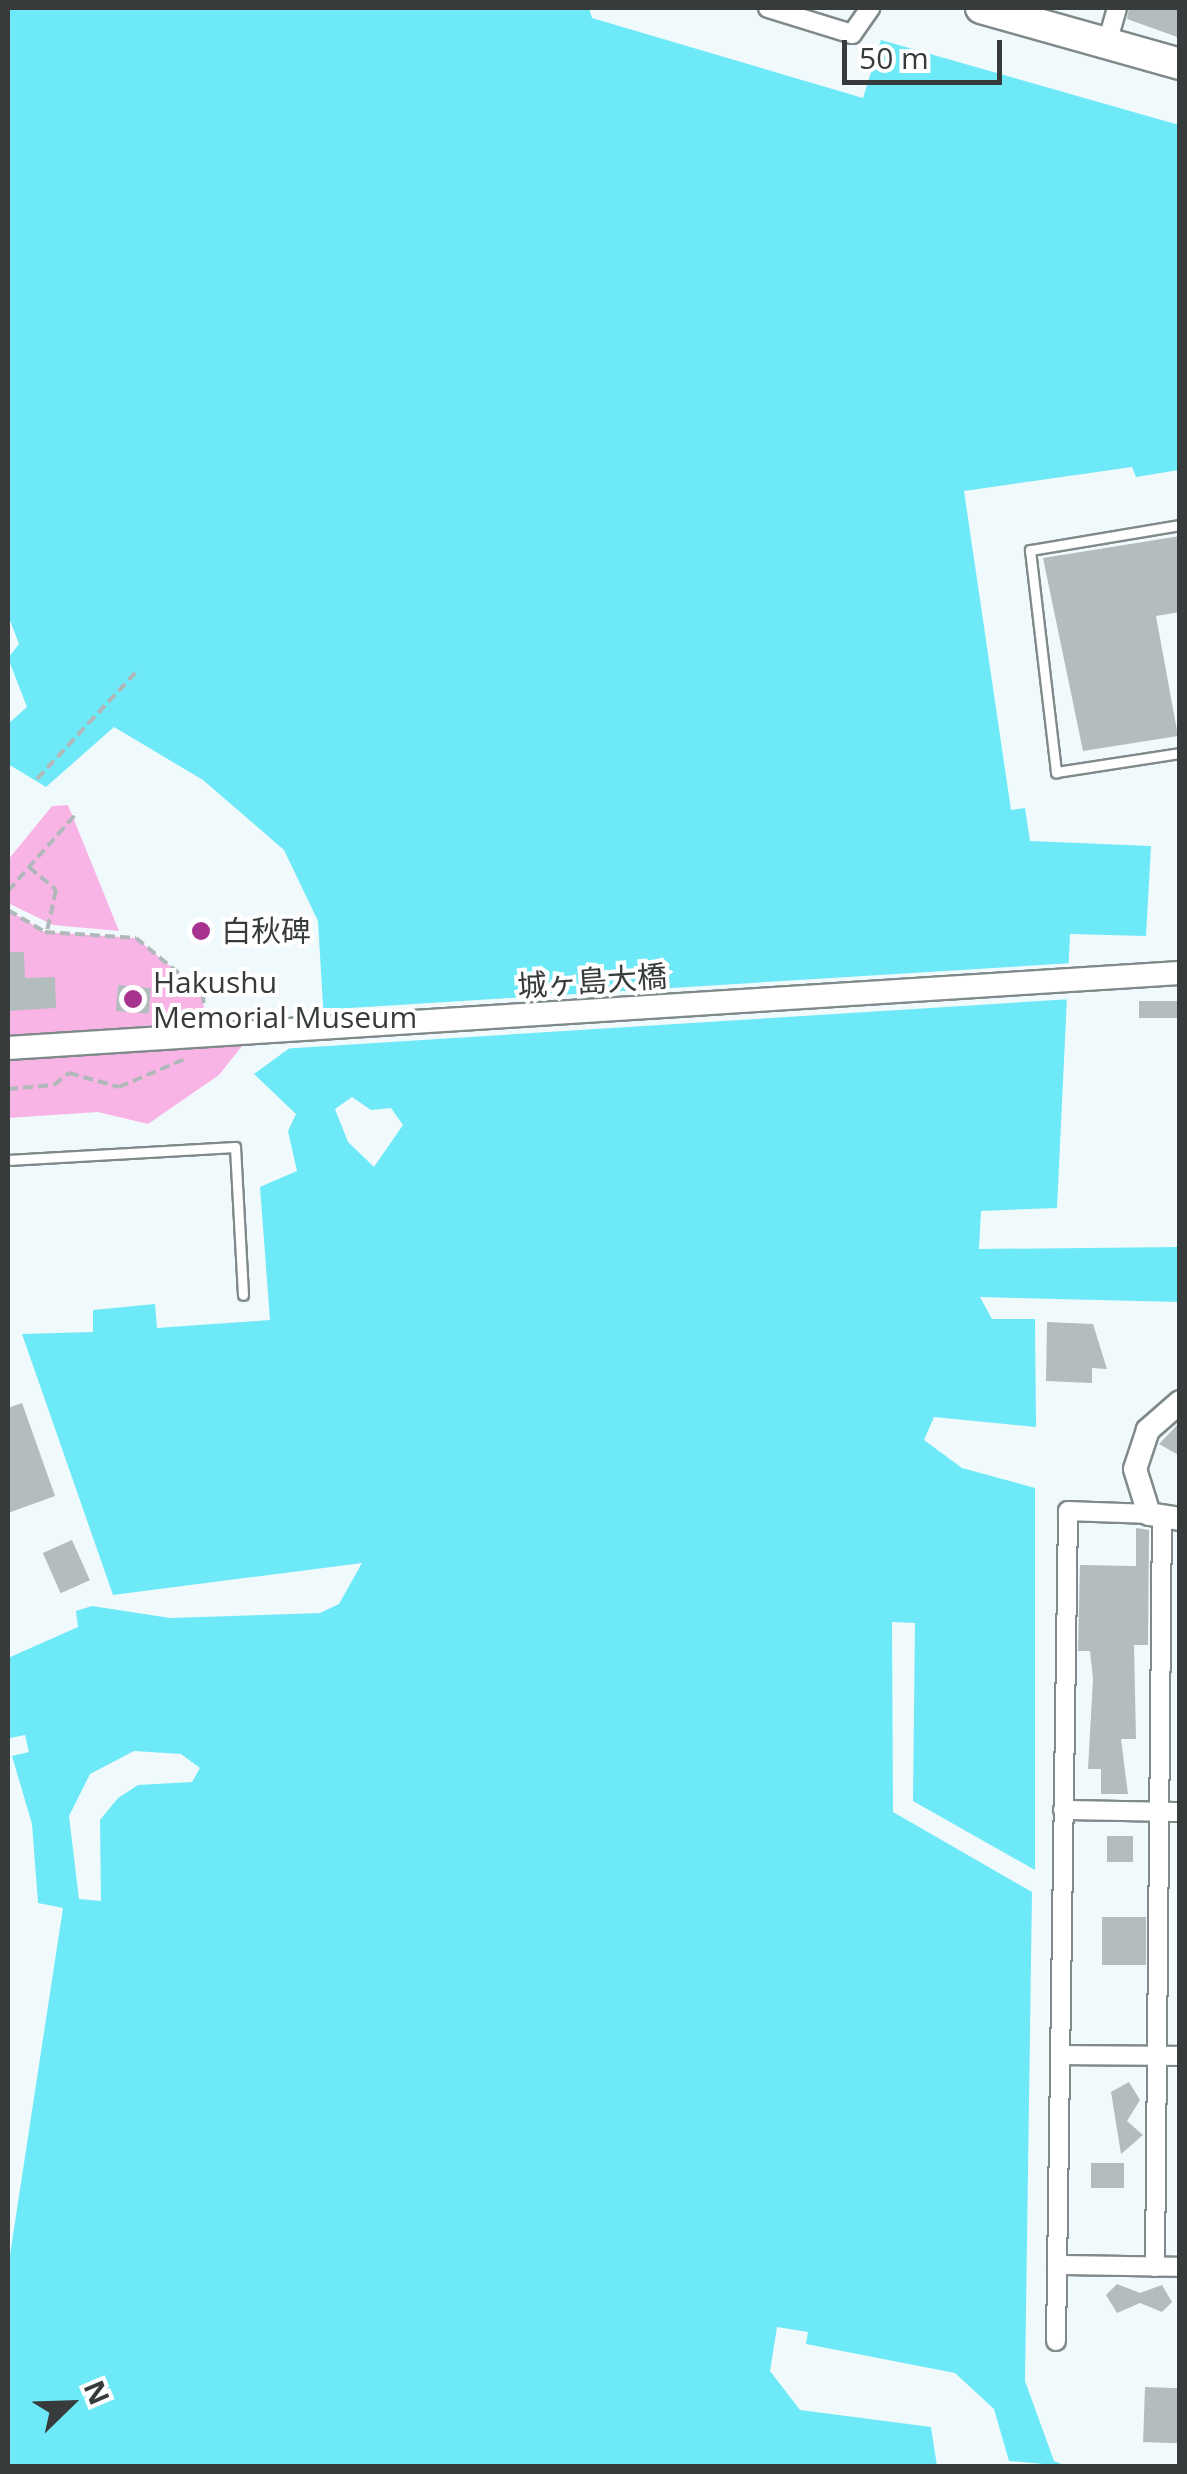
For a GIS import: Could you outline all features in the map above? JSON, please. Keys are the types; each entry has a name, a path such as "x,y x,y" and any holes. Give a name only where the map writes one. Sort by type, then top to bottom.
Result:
{"main road":[{"path":"981,8 1180,64"}],"street":[{"path":"768,8 852,34 870,8"},
{"path":"1107,44 1117,8"},
{"name":"城ヶ島大橋","path":"8,1048 1180,973"},
{"path":"1155,2267 1156,2056 1170,1812 1163,1517 1136,1490 1141,1443 1180,1402"},
{"path":"1056,2341 1068,1511 1163,1517"},
{"path":"1063,1810 1170,1812"},
{"path":"1061,2056 1180,2056"},
{"path":"1057,2266 1180,2268"}],"lane":[{"path":"1180,525 1030,550 1056,772 1180,754"},
{"path":"8,1160 235,1148 243,1295"}],"path":[{"path":"37,779 138,668"},
{"path":"8,891 75,815"},
{"path":"29,866 56,890 45,932"},
{"path":"8,910 45,932 136,938 203,993 198,1030"},
{"path":"8,1089 54,1085 69,1073 119,1088 171,1071 193,1044"}],"shaded area":[{"path":"68,805 119,931 53,925 8,903 8,860 52,806"},
{"path":"8,910 45,932 136,938 203,993 204,1017 246,1041 219,1075 148,1124 98,1112 8,1118"}],"water":[{"path":"8,8 589,8 592,18 863,98 881,40 1179,125 1179,470 1136,477 1132,467 964,491 1011,810 1025,808 1030,841 1151,846 1146,936 1070,934 1057,1208 981,1211 979,1249 1179,1247 1179,1302 980,1297 992,1319 1035,1319 1036,1427 934,1417 924,1440 962,1468 1035,1488 1035,1870 913,1801 915,1623 892,1622 893,1812 1032,1892 1025,2381 1054,2461 1066,2466 1009,2461 994,2409 955,2373 806,2344 808,2332 777,2327 770,2371 800,2410 931,2427 937,2466 8,2466 8,2268 63,1908 38,1903 32,1824 12,1756 29,1752 25,1735 10,1738 8,1658 78,1627 76,1611 92,1606 170,1618 320,1613 339,1604 362,1563 113,1595 22,1334 93,1332 93,1310 155,1304 157,1328 270,1320 260,1187 297,1171 288,1131 296,1114 254,1074 324,1023 318,921 284,850 203,780 114,727 46,787 8,764 8,724 27,707 8,658 19,644 8,615","holes":["352,1097 371,1110 391,1108 403,1125 374,1167 348,1142 335,1109"]}],"pier":[{"path":"1073,963 1072,999 280,1049 319,1021 318,1010"},
{"path":"134,1751 181,1754 200,1768 192,1782 138,1785 118,1798 100,1820 101,1901 79,1899 69,1816 90,1774"}],"building":[{"path":"1129,8 1180,8 1180,38 1127,19"},
{"path":"1180,536 1180,612 1156,616 1178,736 1083,751 1043,558"},
{"path":"8,952 24,952 25,978 55,977 56,1008 8,1011"},
{"name":"Hakushu Memorial Museum","path":"118,985 151,988 149,1014 116,1011"},
{"path":"1139,1001 1180,1001 1180,1018 1139,1018"},
{"path":"1047,1322 1093,1324 1107,1369 1092,1368 1092,1383 1046,1381"},
{"path":"22,1403 55,1496 8,1513 8,1408"},
{"path":"1180,1422 1180,1456 1159,1444"},
{"path":"1136,1528 1149,1530 1148,1645 1134,1645 1136,1739 1121,1739 1128,1794 1101,1794 1101,1769 1088,1769 1093,1679 1090,1651 1078,1651 1080,1565 1136,1566"},
{"path":"72,1540 90,1580 61,1593 43,1553"},
{"path":"1107,1836 1133,1836 1133,1862 1107,1862"},
{"path":"1102,1917 1146,1917 1146,1965 1102,1965"},
{"path":"1129,2082 1140,2100 1127,2121 1143,2135 1121,2154 1111,2092"},
{"path":"1091,2163 1124,2163 1124,2188 1091,2188"},
{"path":"1117,2284 1140,2293 1162,2285 1172,2302 1162,2312 1140,2303 1117,2313 1106,2295"},
{"path":"1145,2387 1180,2388 1178,2443 1143,2442"}],"place":[{"name":"白秋碑","path":"201,931"},
{"name":"Hakushu Memorial Museum","path":"133,999"}]}
